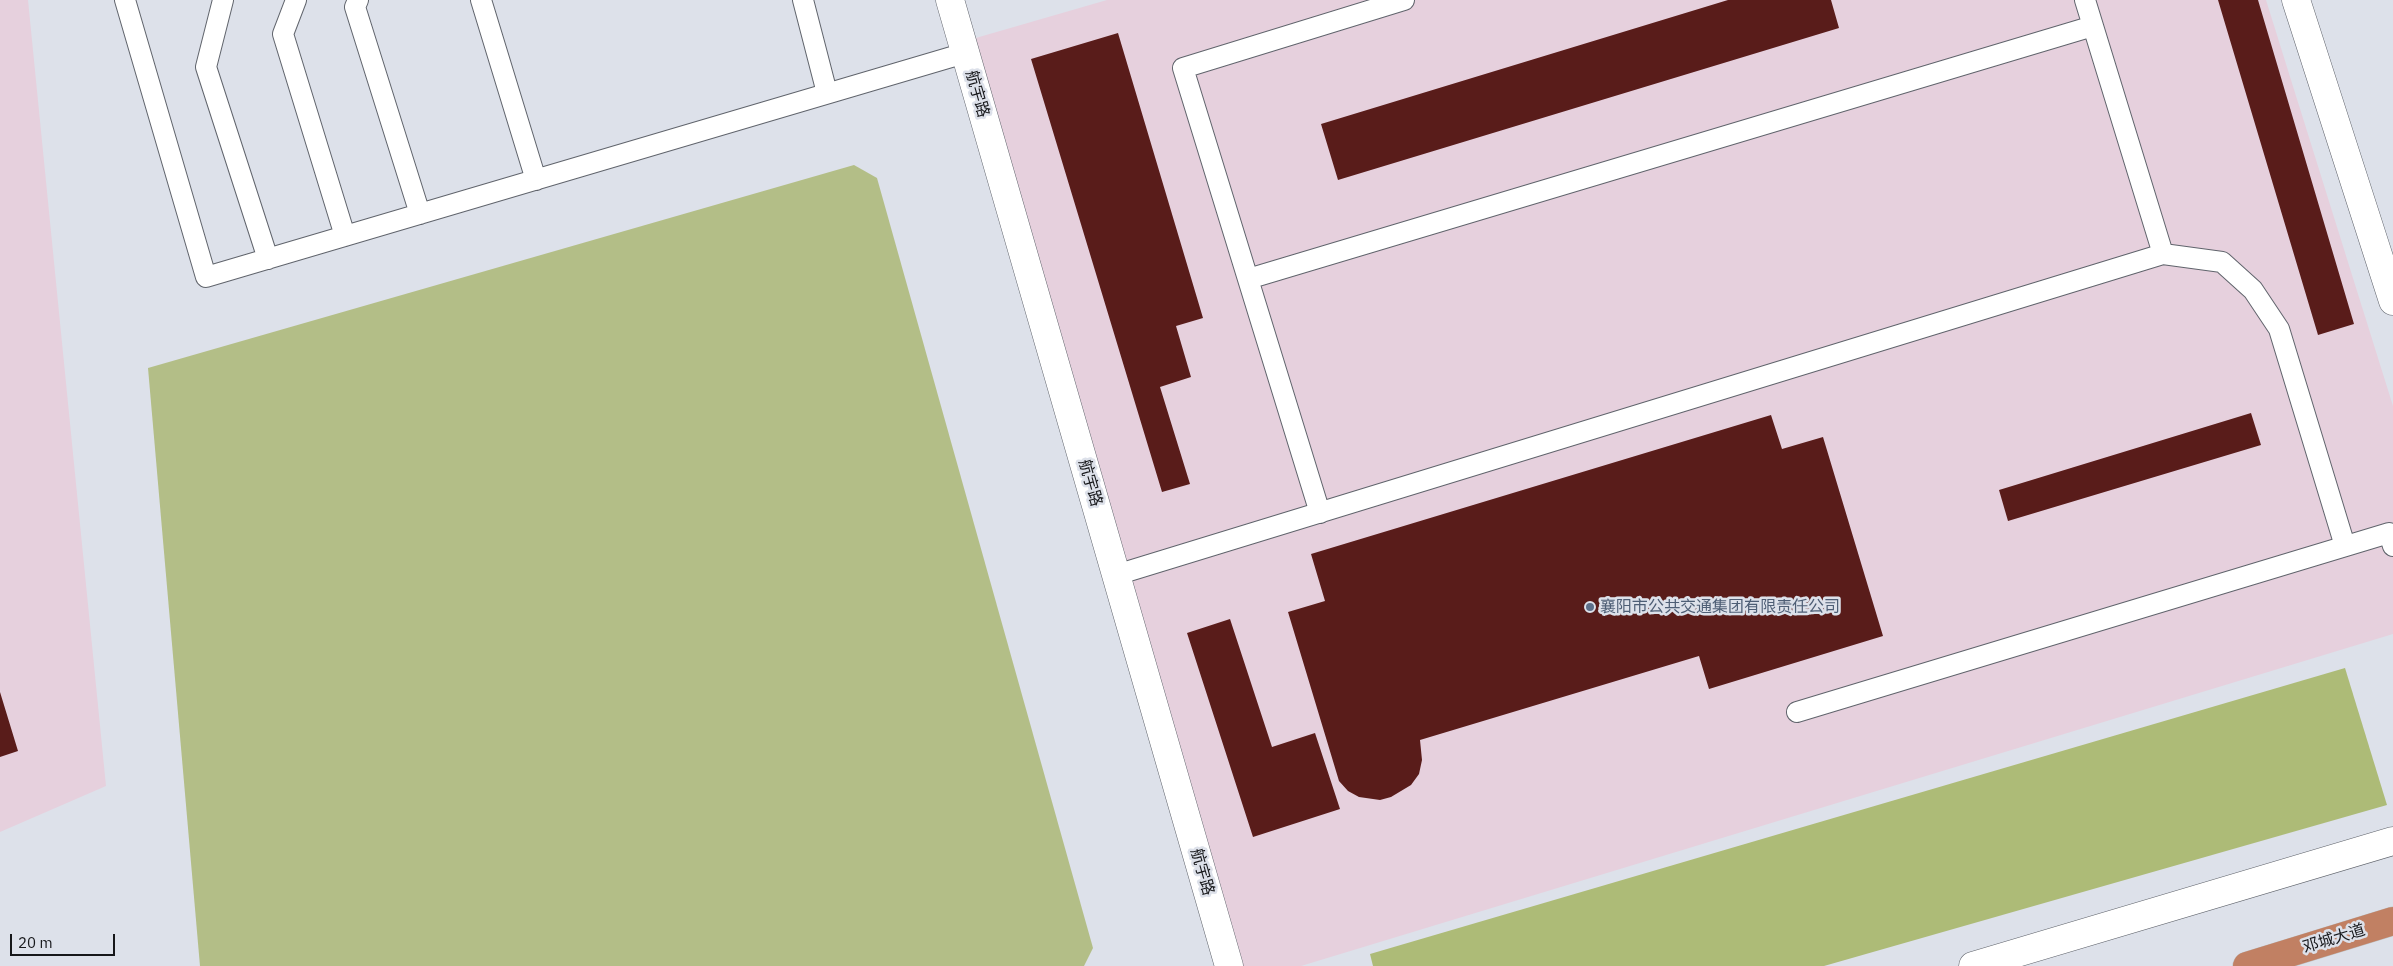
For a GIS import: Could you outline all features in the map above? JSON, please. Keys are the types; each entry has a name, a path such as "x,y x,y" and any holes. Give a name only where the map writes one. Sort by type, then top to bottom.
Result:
{"highway":[{"name":"邓城大道","path":"2247,966 2393,922"}],"street":[{"name":"航宇路","path":"950,0 1229,966"},
{"path":"2296,0 2393,301"},
{"path":"1973,966 2393,841"}],"lane":[{"path":"125,0 206,277 965,53"},
{"path":"224,0 206,67 268,259"},
{"path":"296,0 283,34 345,236"},
{"path":"358,0 355,7 420,214"},
{"path":"481,0 536,180"},
{"path":"803,0 828,93"},
{"path":"1320,513 1183,68 1404,0"},
{"path":"2085,0 2163,254"},
{"path":"1248,279 2093,26"},
{"path":"1116,575 2163,254 2222,262 2253,290 2279,329 2345,546"},
{"path":"1797,712 2389,532 2393,546"}],"shaded area":[{"path":"0,0 28,0 106,786 0,832"},
{"path":"1107,0 2266,0 2393,406 2393,634 1301,966 1229,966 962,42"}],"green space":[{"path":"854,165 877,178 1093,948 1084,966 200,966 148,368"},
{"path":"2345,668 2387,805 1824,966 1373,966 1370,954"}],"building":[{"path":"1728,0 1831,0 1839,28 1338,180 1321,124"},
{"path":"2218,0 2258,0 2354,324 2318,335"},
{"path":"1118,33 1203,318 1176,326 1191,377 1160,387 1190,484 1162,492 1031,59"},
{"path":"2251,413 2261,445 2008,521 1999,490"},
{"name":"襄阳市公共交通集团有限责任公司","path":"1771,415 1782,449 1823,437 1883,636 1709,689 1699,656 1420,740 1422,760 1419,774 1411,785 1391,797 1380,800 1359,797 1348,791 1339,781 1288,612 1325,601 1311,554"},
{"path":"1230,619 1272,747 1315,733 1340,809 1253,837 1187,633"},
{"path":"0,692 18,751 0,757"}],"place":[{"name":"襄阳市公共交通集团有限责任公司","path":"1590,607"}]}
